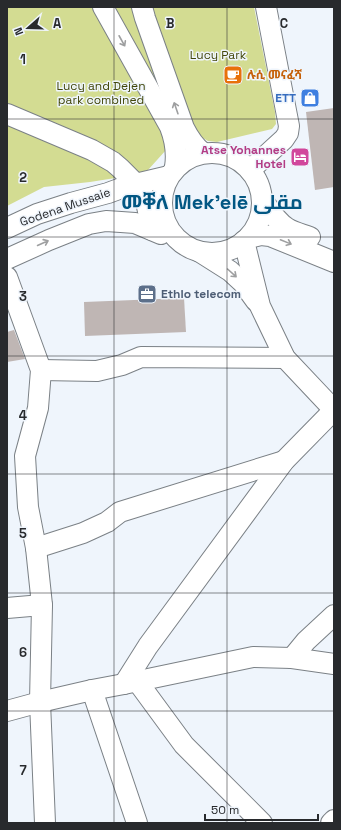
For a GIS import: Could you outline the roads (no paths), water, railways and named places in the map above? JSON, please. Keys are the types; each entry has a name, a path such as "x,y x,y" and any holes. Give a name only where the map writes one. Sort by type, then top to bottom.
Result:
{"street":[{"path":"103,7 170,127 173,135 176,161 172,172 164,185 162,196 162,206 167,227 181,243 230,271 243,283 260,306 285,358 334,410 284,461 148,646 131,683"},
{"path":"142,7 184,128 190,140 203,153"},
{"path":"250,170 284,139 288,133 289,126 266,7"},
{"path":"7,114 92,150 112,162 140,189 146,202 152,230"},
{"path":"172,172 183,161 192,156 213,152 224,153 242,162 256,178 260,188 262,209 259,220 255,229 246,239 231,249 221,252 210,253 195,250"},
{"name":"Godena Mussaie","path":"7,228 20,221 52,209 172,172"},
{"path":"262,199 279,221 287,228 334,247"},
{"name":"Godena Mussaie","path":"7,259 89,224 106,221 135,223 195,250"},
{"path":"246,239 261,235 270,236 334,262"},
{"path":"246,239 260,306"},
{"path":"7,277 41,370 38,408 25,456 28,507 36,548 42,606 40,702 45,823"},
{"path":"41,370 97,371 122,365 141,357 285,358"},
{"path":"36,548 83,533 107,522 120,512 284,461"},
{"path":"7,608 42,606"},
{"path":"292,658 306,641 334,616"},
{"path":"7,711 92,690 253,657 292,658 334,664"},
{"path":"131,683 184,744 262,823"},
{"path":"92,690 137,823"},
{"path":"331,823 334,820"}],"place":[{"name":"ሉሲ መናፈሻ","path":"233,75"},
{"name":"ETT","path":"310,98"},
{"name":"Atse Yohannes Hotel","path":"300,157"},
{"name":"Ethio telecom","path":"147,294"}],"district":[{"name":"መቐለ Mek'elē مقلى","path":"212,202"}],"park label":[{"name":"Lucy Park","path":"218,55"},
{"name":"Lucy and Dejen park combined","path":"101,93"}]}
